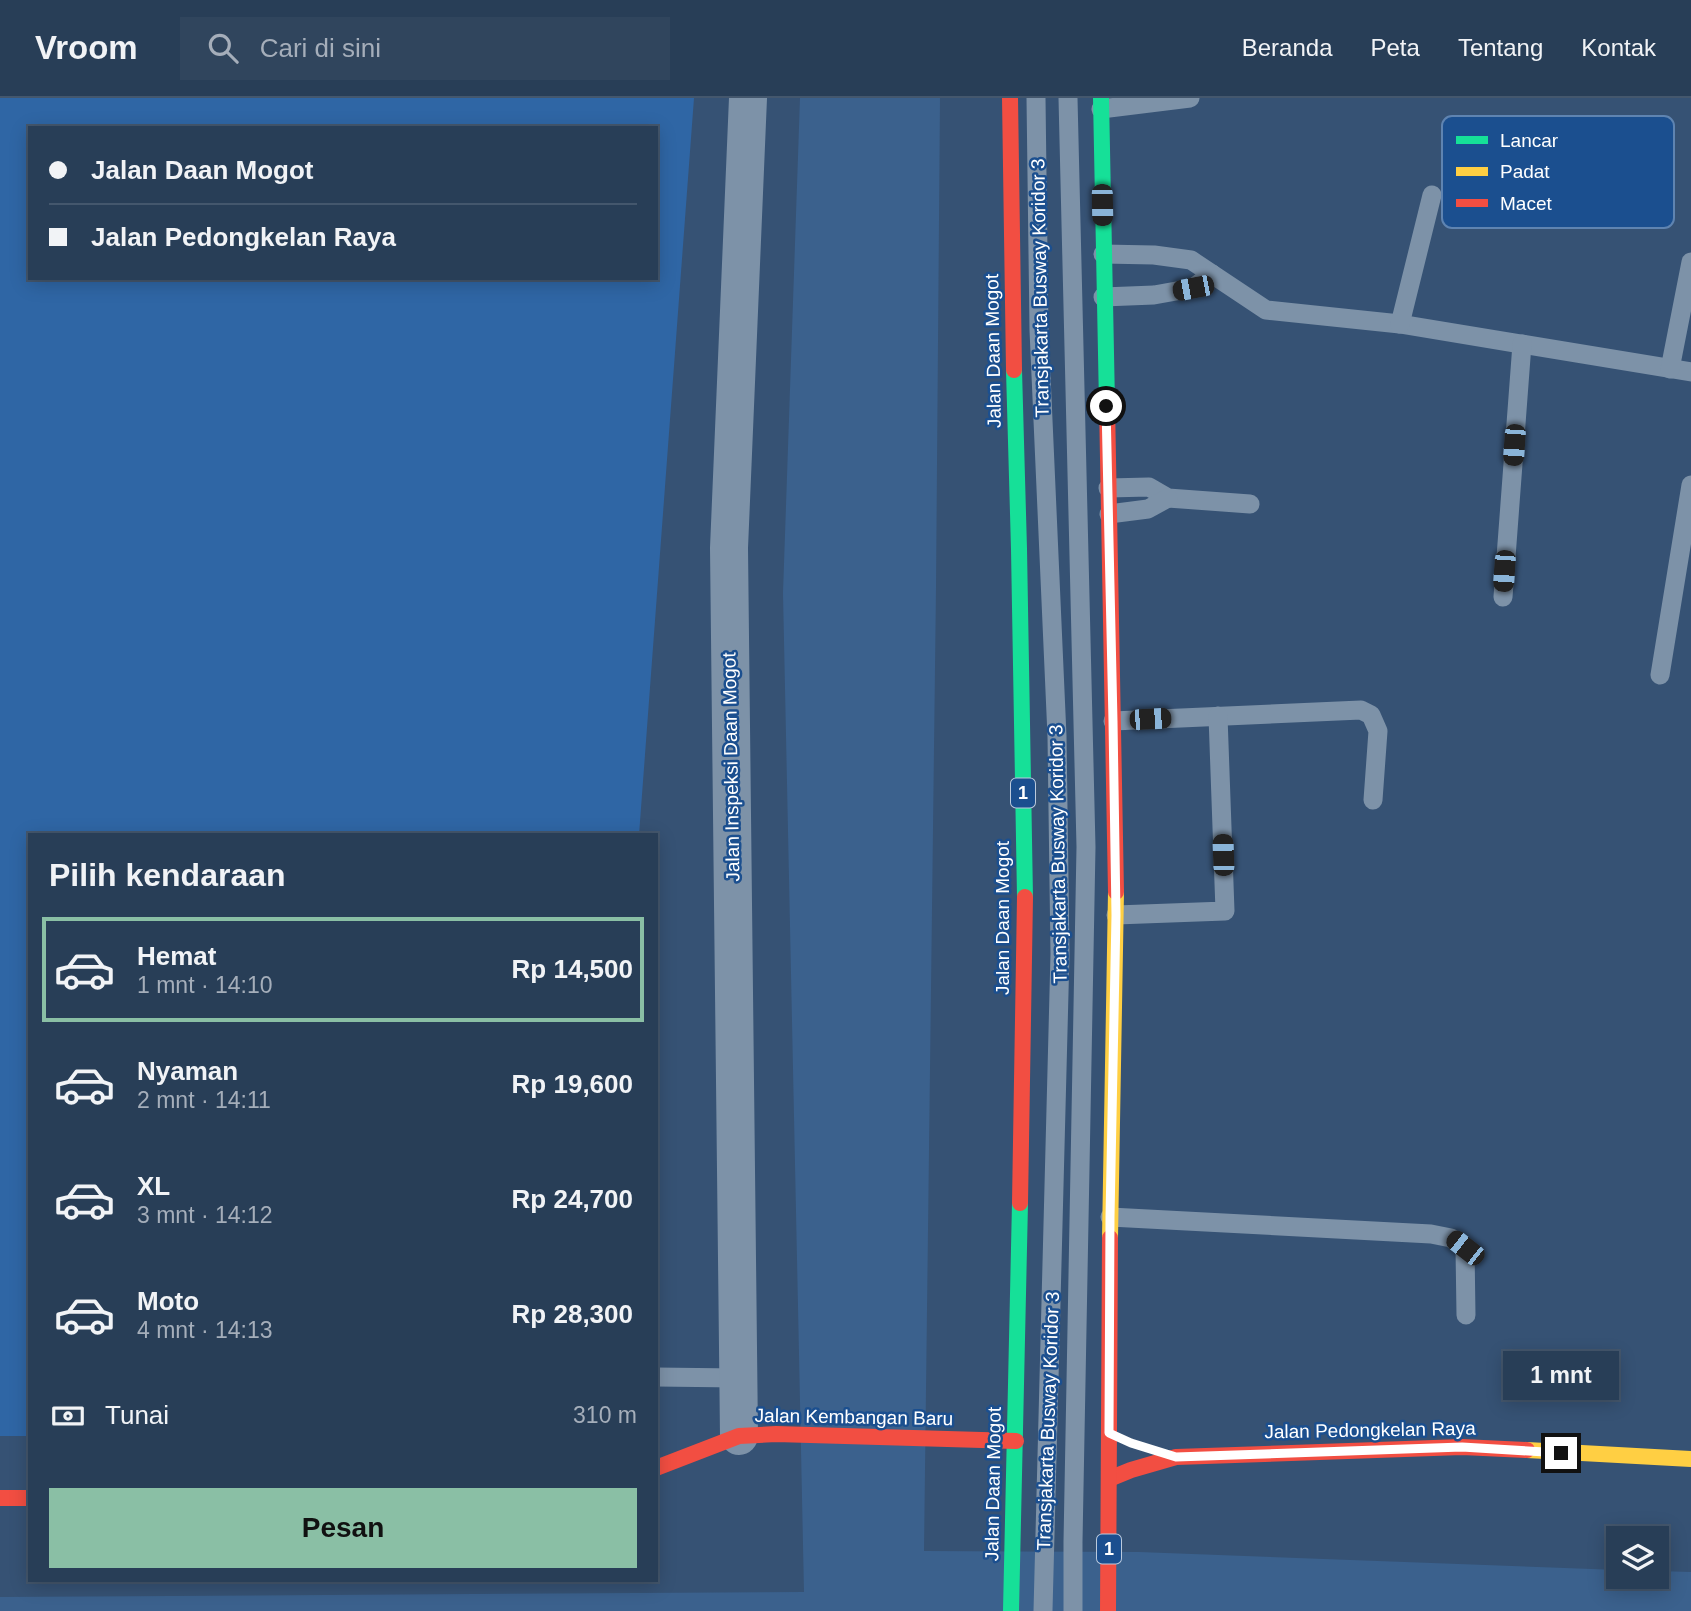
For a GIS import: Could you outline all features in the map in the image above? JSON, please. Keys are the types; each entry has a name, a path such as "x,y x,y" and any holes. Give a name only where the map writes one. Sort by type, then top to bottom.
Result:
{"main road":[{"name":"Jalan Daan Mogot","path":"1010,98 1025,910 1011,1611"},
{"name":"1","path":"1101,104 1116,915 1110,1217 1115,1435 1109,1483 1108,1611"},
{"name":"Jalan Kembangan Baru","path":"658,1467 725,1440 757,1435 1016,1441"},
{"name":"Jalan Pedongkelan Raya","path":"1109,1483 1130,1470 1176,1457 1462,1447 1691,1460"},
{"name":"Jalan Pedongkelan Raya","path":"1153,1450 1176,1457"},
{"path":"0,1498 28,1498"}],"street":[{"name":"Jalan Inspeksi Daan Mogot","path":"748,98 729,548 738,1378 757,1435"}],"lane":[{"name":"Transjakarta Busway Koridor 3","path":"1035,98 1039,330 1057,736 1060,954 1043,1611"},
{"name":"Transjakarta Busway Koridor 3","path":"1068,98 1086,847 1073,1611"},
{"path":"1101,104 1190,98"},
{"path":"1400,324 1432,195"},
{"path":"1103,254 1154,255 1192,260 1266,310 1400,324 1691,372"},
{"path":"1670,369 1691,262"},
{"path":"1103,297 1154,295 1193,288 1212,274"},
{"path":"1503,597 1522,344"},
{"path":"1660,675 1691,485"},
{"path":"1108,488 1149,487 1168,498 1250,504"},
{"path":"1108,514 1148,509 1168,498"},
{"path":"1113,721 1361,710 1371,715 1378,731 1373,800"},
{"path":"1116,915 1224,911 1218,716"},
{"path":"1110,1217 1431,1234 1451,1238 1465,1248 1466,1315"},
{"path":"658,1377 738,1378"}],"shaded area":[{"path":"0,98 694,98 639,833 28,833 28,1436 0,1436"},
{"path":"800,98 940,98 924,1551 1139,1552 1606,1570 1606,1589 1669,1589 1669,1571 1691,1572 1691,1611 0,1611 0,1597 804,1592 783,593"}],"traffic: fast":[{"path":"1101,98 1107,404"},
{"path":"1014,370 1025,897"},
{"path":"1011,1611 1020,1203"}],"traffic: slow":[{"path":"1110,1238 1116,892"},
{"path":"1527,1450 1691,1459"}],"traffic: jam":[{"path":"1010,98 1014,370"},
{"path":"1107,404 1116,892"},
{"path":"1020,1203 1025,897"},
{"path":"1108,1611 1110,1238"},
{"path":"658,1467 739,1436 776,1434 1016,1441"},
{"path":"1109,1479 1176,1457 1462,1447 1527,1450"},
{"path":"0,1498 28,1498"}],"route":[{"path":"1106,406 1116,915 1109,1433 1176,1457 1462,1447 1561,1453"}]}
